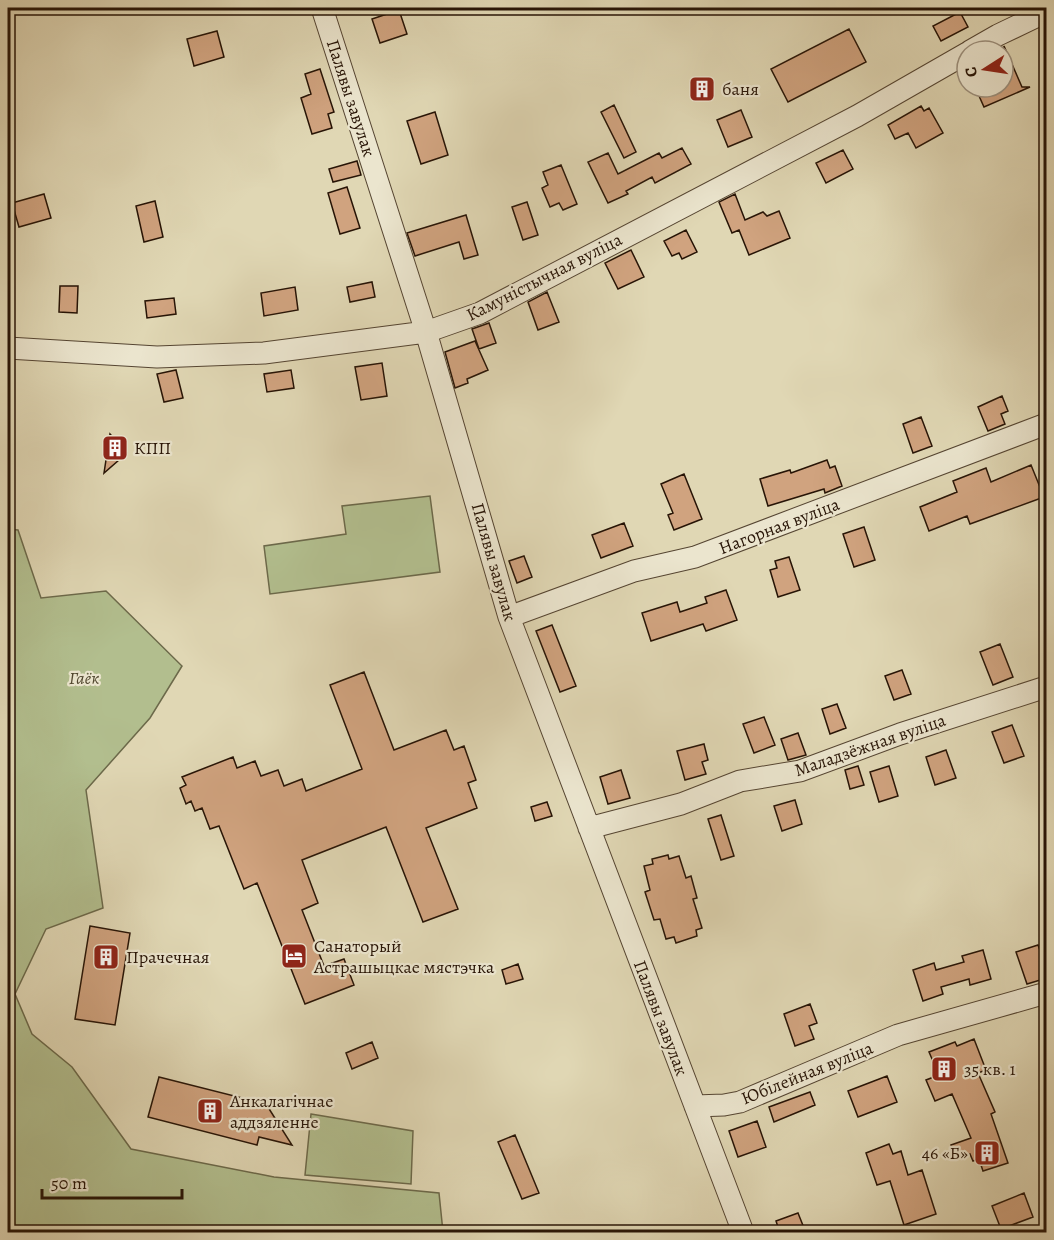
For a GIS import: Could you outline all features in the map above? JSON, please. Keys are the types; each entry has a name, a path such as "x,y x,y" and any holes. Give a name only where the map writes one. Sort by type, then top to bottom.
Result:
{"street":[{"name":"Палявы завулак","path":"322,8 426,332 508,617 695,1106"},
{"name":"Камуністычная вуліца","path":"991,39 1047,12"},
{"name":"Камуністычная вуліца","path":"8,348 157,357 264,353 426,332 480,313 856,116 955,60"},
{"name":"Нагорная вуліца","path":"508,617 634,571 695,557 1047,424"},
{"name":"Маладзёжная вуліца","path":"589,828 681,804 740,781 800,771 900,734 1047,687"},
{"name":"Юбілейная вуліца","path":"695,1106 724,1106 740,1102 898,1035 1047,993"},
{"path":"695,1106 743,1233"}],"green space":[{"path":"430,496 440,572 270,594 264,546 346,534 342,506"},
{"name":"Гаёк","path":"8,529 18,530 41,598 106,591 182,666 150,718 86,790 103,908 46,929 15,994 32,1034 72,1067 131,1149 274,1177 439,1193 443,1232 8,1232"},
{"path":"311,1114 413,1131 411,1184 305,1175"}],"building":[{"path":"399,10 407,34 380,43 372,19"},
{"path":"960,12 968,27 941,41 933,26"},
{"path":"849,29 866,62 788,102 771,69"},
{"path":"217,31 224,57 194,66 187,39"},
{"path":"320,69 334,112 328,114 332,128 312,134 301,98 311,94 305,74"},
{"path":"1015,71 1022,87 1030,87 1015,94"},
{"path":"980,99 1002,99 984,107"},
{"path":"614,105 636,152 624,158 601,112"},
{"path":"921,106 924,111 929,108 943,133 916,148 908,133 895,139 888,125"},
{"path":"741,110 752,137 728,147 717,120"},
{"path":"435,112 448,155 421,164 407,121"},
{"path":"682,148 691,164 655,183 652,177 626,191 628,194 608,203 588,162 608,153 618,174 659,153 662,158"},
{"path":"843,150 853,169 826,183 816,163"},
{"path":"357,161 361,175 333,182 329,169"},
{"path":"561,165 577,204 563,210 559,203 550,207 542,188 548,185 543,172"},
{"path":"347,187 360,228 340,234 328,193"},
{"path":"44,194 51,218 19,227 12,203"},
{"path":"735,194 745,220 763,212 767,216 779,211 790,238 749,255 739,230 732,233 719,202"},
{"path":"155,201 163,237 144,242 136,206"},
{"path":"527,202 538,235 523,240 512,207"},
{"path":"466,215 478,255 464,259 459,242 415,256 407,233"},
{"path":"686,230 697,252 682,259 679,253 672,256 664,241"},
{"path":"631,250 644,277 618,289 605,263"},
{"path":"372,282 375,297 350,302 347,287"},
{"path":"60,286 78,286 77,313 59,312"},
{"path":"295,287 298,310 264,316 261,293"},
{"path":"547,292 559,322 538,330 528,302"},
{"path":"174,298 176,314 147,318 145,301"},
{"path":"489,323 496,343 479,349 472,329"},
{"path":"475,341 488,370 467,379 468,383 455,388 445,352"},
{"path":"382,363 387,396 361,400 355,367"},
{"path":"176,370 183,398 164,402 157,374"},
{"path":"291,370 294,388 267,392 264,374"},
{"path":"1002,396 1008,411 1001,414 1005,424 988,431 978,407"},
{"path":"921,417 932,446 913,453 903,424"},
{"name":"КПП","path":"110,434 127,453 104,473"},
{"path":"827,460 830,468 835,466 842,486 825,493 824,489 768,506 760,479 790,470 791,473"},
{"path":"1031,465 1044,497 970,524 967,516 929,531 920,507 957,492 953,481 986,468 991,482"},
{"path":"684,474 702,519 674,530 668,515 673,513 661,484"},
{"path":"624,523 633,546 601,558 592,535"},
{"path":"864,527 875,560 854,567 843,534"},
{"path":"524,556 532,577 517,583 509,561"},
{"path":"789,557 800,590 778,597 770,570 777,568 775,561"},
{"path":"726,590 737,620 706,631 703,624 651,641 642,613 677,602 680,612 707,603 705,597"},
{"path":"552,625 576,686 560,692 536,631"},
{"path":"1000,644 1013,677 993,685 980,652"},
{"path":"902,670 911,694 894,700 885,676"},
{"path":"364,672 394,750 446,730 454,750 464,746 476,780 468,783 477,808 426,828 458,909 423,922 386,827 302,860 318,903 302,910 324,966 344,959 354,985 305,1004 257,883 244,889 219,826 210,829 202,808 195,811 191,801 186,804 180,788 186,785 182,777 233,757 237,768 255,761 261,776 278,770 284,786 302,779 306,791 362,769 330,685"},
{"path":"837,704 846,728 830,734 822,709"},
{"path":"764,717 775,745 754,753 743,724"},
{"path":"1012,725 1024,756 1004,763 992,732"},
{"path":"798,733 806,755 788,760 781,739"},
{"path":"704,744 708,760 702,762 706,774 685,780 677,751"},
{"path":"946,750 956,778 935,785 926,757"},
{"path":"858,766 864,785 850,789 845,770"},
{"path":"889,766 898,796 879,802 870,772"},
{"path":"621,770 630,798 608,804 600,777"},
{"path":"795,800 802,824 782,831 774,806"},
{"path":"547,802 552,816 535,821 531,807"},
{"path":"721,815 734,856 721,860 708,819"},
{"path":"668,855 669,859 679,856 686,878 691,876 697,898 693,899 702,928 696,930 697,936 676,943 674,937 666,939 660,919 654,920 645,892 650,890 644,866 653,864 652,859"},
{"name":"Прачечная","path":"90,926 130,933 115,1025 75,1019"},
{"path":"1038,945 1047,970 1047,978 1027,984 1016,952"},
{"path":"983,950 991,979 970,985 969,979 941,987 943,994 923,1001 913,970 934,963 936,970 964,962 962,956"},
{"path":"518,964 523,979 506,984 502,970"},
{"path":"810,1004 817,1023 809,1026 814,1039 795,1046 784,1014"},
{"path":"974,1039 986,1070 978,1073 995,1112 991,1114 1008,1163 983,1171 979,1159 973,1161 970,1154 956,1159 951,1145 971,1138 952,1094 935,1101 926,1080 939,1075 929,1052 955,1042 957,1046"},
{"path":"372,1042 378,1058 352,1069 346,1053"},
{"path":"887,1076 897,1102 858,1117 848,1091"},
{"name":"Анкалагічнае аддзяленне","path":"159,1077 266,1104 292,1145 259,1137 257,1145 148,1117"},
{"path":"810,1092 815,1105 774,1122 769,1107"},
{"path":"757,1121 766,1147 738,1157 729,1131"},
{"path":"515,1135 539,1193 522,1199 498,1142"},
{"path":"889,1144 893,1154 901,1151 908,1175 922,1170 936,1214 904,1225 890,1181 877,1185 866,1153"},
{"path":"1024,1193 1033,1217 1001,1229 992,1206"},
{"path":"798,1213 806,1233 780,1233 776,1221"}],"place":[{"name":"баня","path":"702,89"},
{"name":"КПП","path":"115,448"},
{"name":"Санаторый Астрашыцкае мястэчка","path":"294,956"},
{"name":"Прачечная","path":"106,957"},
{"name":"35 кв. 1","path":"944,1069"},
{"name":"Анкалагічнае аддзяленне","path":"210,1111"},
{"name":"46 «Б»","path":"987,1153"}]}
